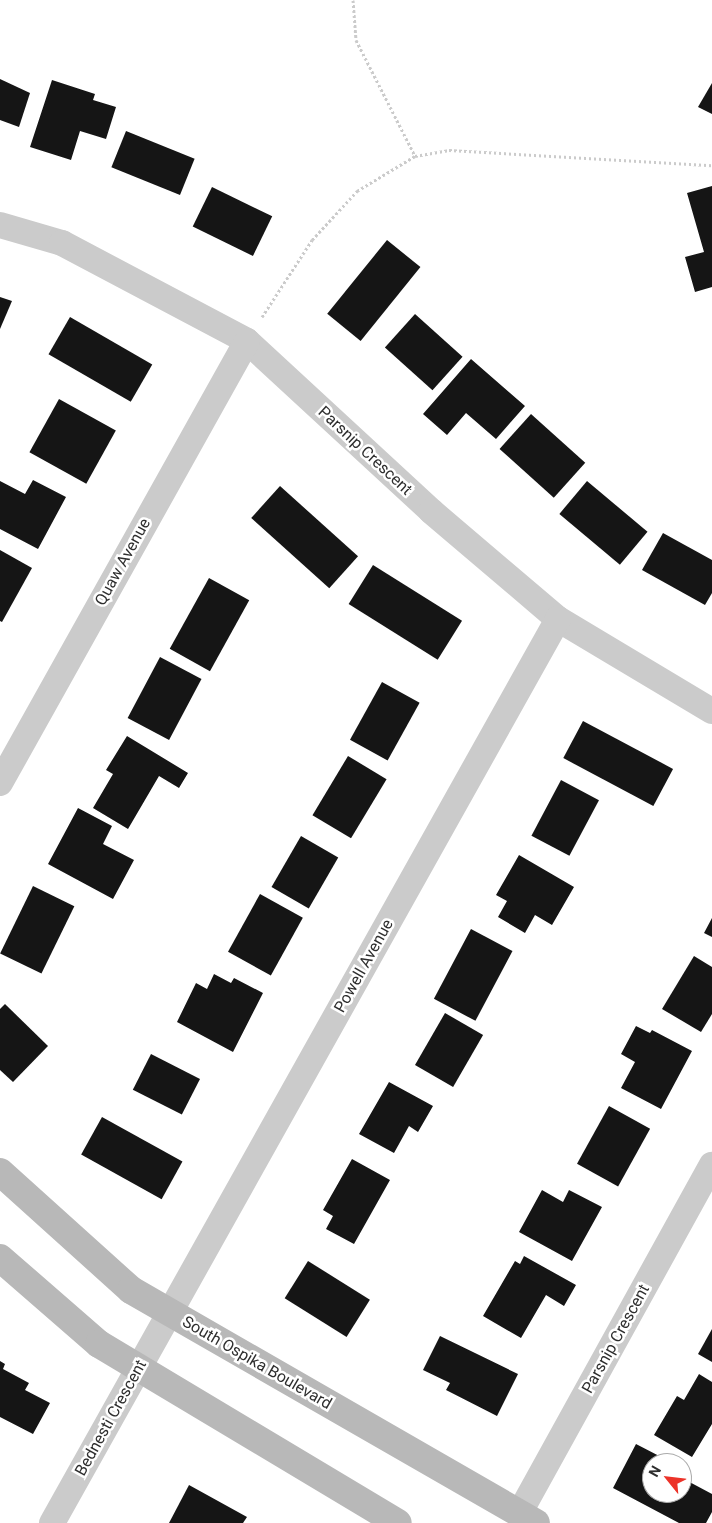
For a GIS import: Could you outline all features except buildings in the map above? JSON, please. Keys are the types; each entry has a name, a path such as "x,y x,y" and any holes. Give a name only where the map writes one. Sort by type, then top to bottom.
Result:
{"main road":[{"name":"South Ospika Boulevard","path":"0,1172 131,1290 528,1518"},
{"path":"0,1258 99,1344 398,1523"}],"street":[{"name":"Parsnip Crescent","path":"0,225 62,242 247,342 430,512 558,619 712,711"},
{"name":"Quaw Avenue","path":"0,783 247,342"},
{"name":"Powell Avenue","path":"170,1313 558,619"},
{"name":"Parsnip Crescent","path":"528,1518 712,1165"},
{"name":"Bednesti Crescent","path":"52,1523 170,1313"}],"path":[{"path":"354,0 356,40 415,156"},
{"path":"247,342 318,233 357,191 415,156 449,150 712,165"}]}
